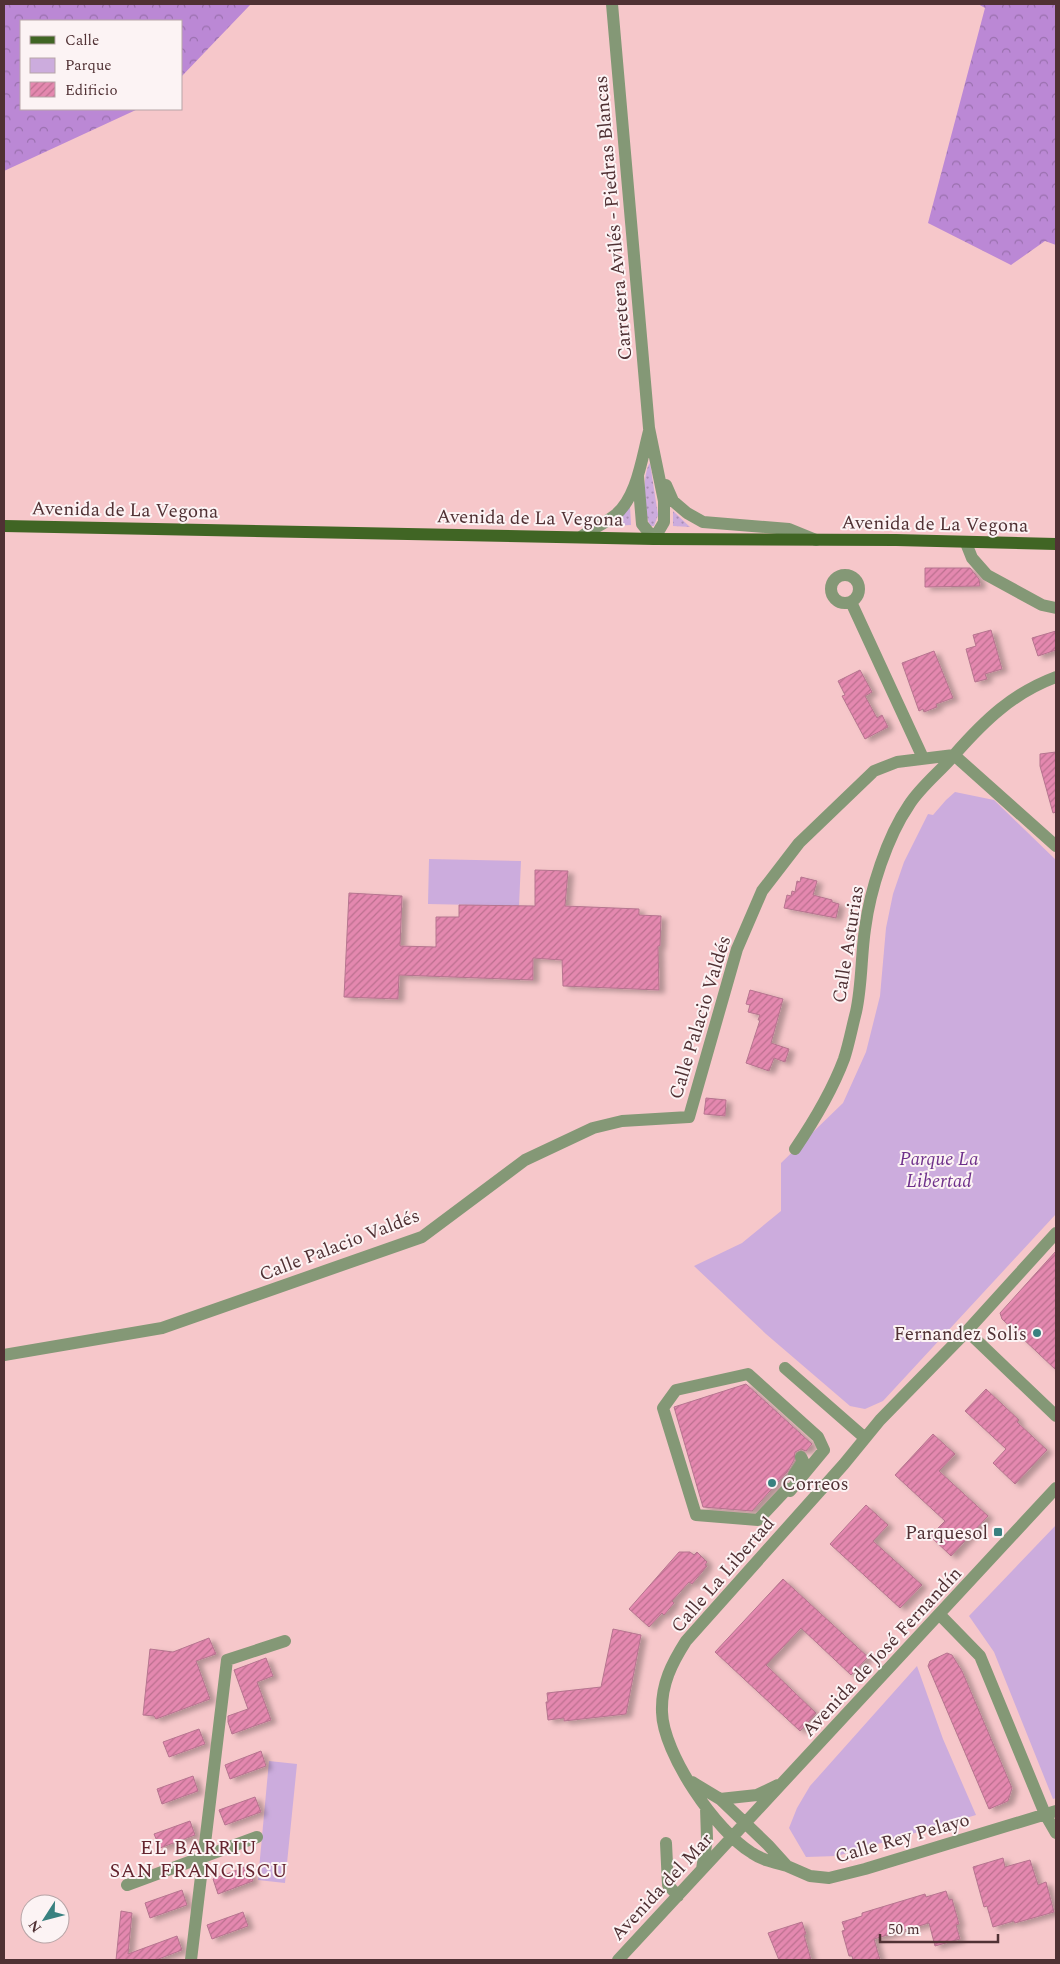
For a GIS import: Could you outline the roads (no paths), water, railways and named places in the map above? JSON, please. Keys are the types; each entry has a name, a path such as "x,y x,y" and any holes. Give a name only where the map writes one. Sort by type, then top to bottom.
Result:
{"main road":[{"name":"Avenida de La Vegona","path":"4,526 654,539 1056,544"}],"street":[{"name":"Carretera Avilés - Piedras Blancas","path":"612,4 649,428 664,501 664,522 654,539 642,524 638,476"},
{"name":"Carretera Avilés - Piedras Blancas","path":"581,537 615,516 628,500 638,476 649,428"},
{"name":"Carretera Avilés - Piedras Blancas","path":"658,466 673,501 687,513 703,522 789,529 816,540"},
{"path":"966,543 972,558 987,576 1042,605 1056,608"},
{"path":"851,602 923,758"},
{"name":"Calle Asturias","path":"795,1149 808,1130 829,1091 844,1058 856,1009 865,927 880,867 910,804 978,728 1007,703 1040,683 1056,677"},
{"path":"954,755 1056,846"},
{"name":"Calle Palacio Valdés","path":"4,1355 162,1328 422,1237 524,1160 593,1128 622,1121 689,1117 737,949 762,891 799,842 874,771 897,762 954,755"},
{"name":"Calle La Libertad","path":"787,1866 752,1853 732,1838 717,1823 670,1748 664,1730 662,1711 665,1681 672,1662 686,1641 806,1507 880,1420 968,1331 1056,1232"},
{"path":"968,1331 1056,1416"},
{"path":"785,1368 865,1438"},
{"path":"788,1490 824,1450 818,1437 748,1374 676,1390 663,1408 696,1515 758,1520 788,1490 790,1479 800,1468 803,1461 801,1457"},
{"name":"Avenida de José Fernandín","path":"732,1838 1056,1488"},
{"path":"788,1490 806,1507"},
{"path":"940,1615 980,1656 1051,1813 1056,1833"},
{"path":"191,1960 228,1659 285,1641"},
{"path":"720,1799 757,1795 787,1780"},
{"name":"Calle Rey Pelayo","path":"690,1781 720,1799 787,1866 810,1876 829,1878 1051,1813"},
{"path":"702,1871 707,1839 706,1806"},
{"path":"126,1884 257,1837"},
{"name":"Avenida del Mar","path":"618,1960 732,1838"},
{"path":"666,1843 668,1885 678,1896"}],"place":[{"name":"Fernandez Solis","path":"1037,1333"},
{"name":"Correos","path":"772,1483"},
{"name":"Parquesol","path":"998,1532"}],"district":[{"name":"EL BARRIU SAN FRANCISCU","path":"199,1858"}],"park label":[{"name":"Parque La Libertad","path":"939,1169"}]}
